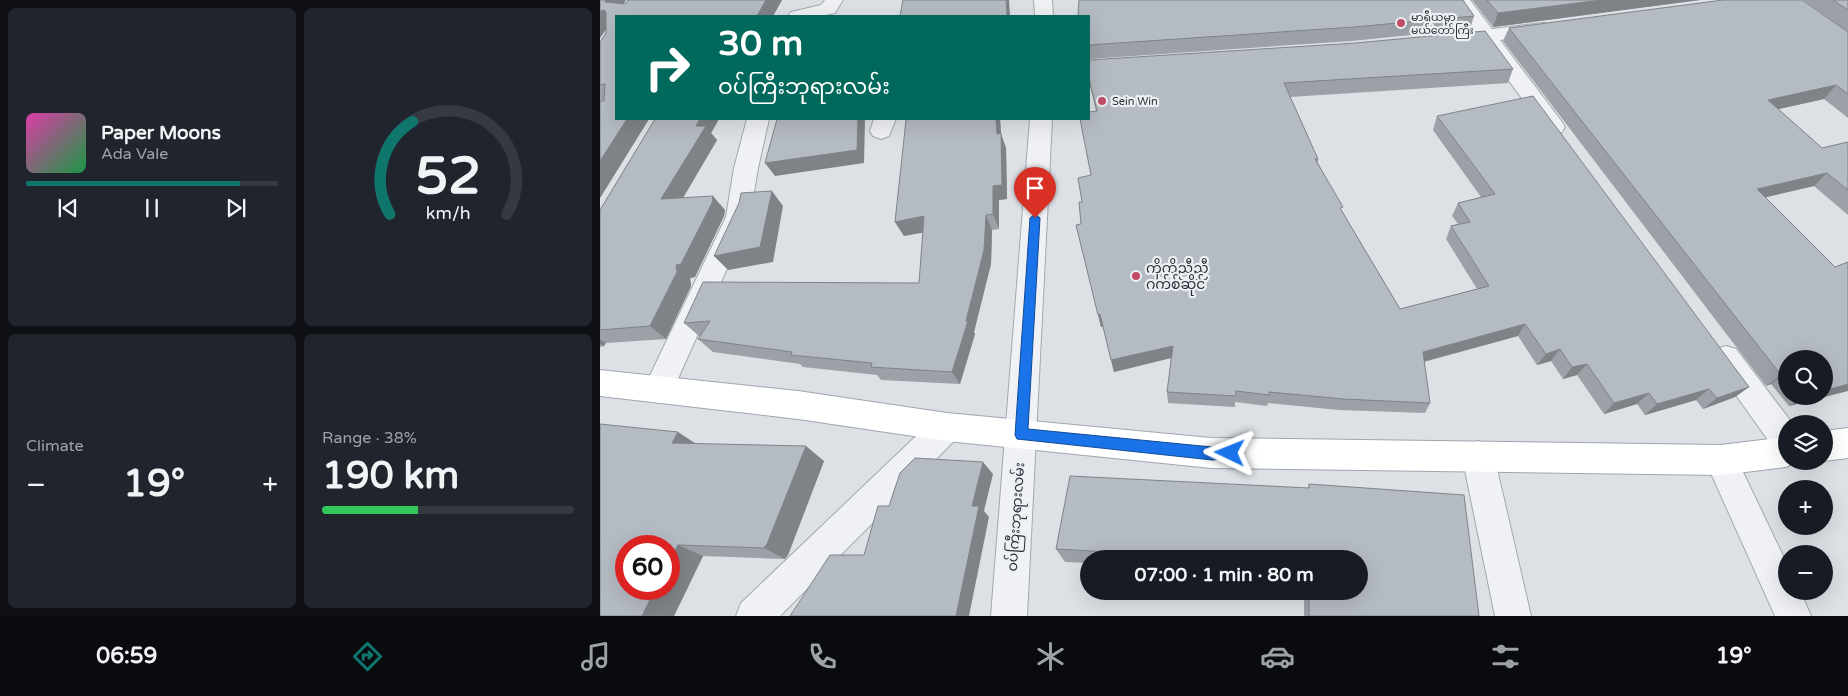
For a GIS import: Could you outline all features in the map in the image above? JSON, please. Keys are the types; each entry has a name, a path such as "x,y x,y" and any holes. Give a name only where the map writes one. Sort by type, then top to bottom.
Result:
{"main road":[{"path":"600,383 798,405 947,427 1212,453 1721,460 1778,453"},
{"path":"1833,445 1848,443"}],"street":[{"path":"802,15 828,9 834,0"},
{"path":"1044,0 1044,15"},
{"path":"1460,0 1569,147"},
{"path":"1429,42 1564,26"},
{"path":"658,390 738,217 746,168 758,120"},
{"name":"ဝပ်ကြီးဘုရားလမ်း","path":"1009,616 1041,120"},
{"path":"1710,337 1778,429"},
{"path":"754,616 947,427"},
{"path":"1478,456 1513,616"},
{"path":"1721,460 1794,616"}],"building":[{"path":"600,0 625,4 628,0 766,0 758,15 615,15 615,120 626,120 600,161 600,101 604,101 605,84 600,85 600,42 606,33 606,12 604,10 600,11"},
{"path":"903,0 1006,0 1007,15 900,15"},
{"path":"1079,0 1463,0 1474,16 1354,27 1090,45 1090,15 1078,15"},
{"path":"1487,0 1602,0 1498,13"},
{"path":"1723,0 1802,0 1848,32 1848,94 1836,85 1768,100 1822,148 1848,142 1848,190 1827,173 1757,189 1835,267 1848,262 1848,384 1833,388 1833,350 1778,350 1778,371 1509,28"},
{"path":"1833,0 1848,0 1848,10"},
{"path":"1485,31 1513,69 1284,83 1318,159 1315,159 1343,207 1340,208 1400,309 1489,286 1451,226 1470,222 1458,203 1495,194 1437,116 1533,96 1749,387 1717,398 1709,389 1657,404 1649,393 1614,403 1587,364 1572,367 1560,349 1546,354 1525,324 1423,352 1430,403 1343,399 1269,392 1269,395 1236,391 1235,396 1167,392 1173,346 1111,360 1076,225 1081,224 1079,202 1082,202 1078,178 1091,175 1080,120 1090,120 1090,112 1097,111 1090,82 1090,60 1355,43"},
{"path":"654,120 699,120 696,126 706,126 661,199 713,196 712,203 681,264 676,265 677,272 650,326 600,330 600,210"},
{"path":"777,120 858,120 857,150 765,163"},
{"path":"906,120 996,120 997,134 1001,133 1002,185 993,186 993,214 986,215 984,250 966,321 968,321 952,372 871,367 872,363 791,355 792,352 698,339 710,321 684,323 703,282 919,283 924,216 895,222"},
{"path":"772,191 760,247 714,256 739,203 741,193"},
{"path":"600,424 678,432 672,443 806,446 764,548 680,545 680,535 615,535 615,600 650,600 642,616 600,616"},
{"path":"915,458 983,462 972,506 979,506 956,616 790,616 830,555 864,555 878,506 889,506 900,473"},
{"path":"1070,476 1309,488 1309,484 1464,495 1479,616 1309,616 1309,600 1368,600 1368,550 1056,549"}],"place":[{"name":"မာရီယမ္မာ မယ်တော်ကြီး","path":"1401,23"},
{"name":"Sein Win","path":"1102,101"},
{"name":"ကိုကိုညီညီ ဂက်စ်ဆိုင်","path":"1136,276"}],"route":[{"path":"1035,218 1022,435 1212,453 1230,453"}]}
